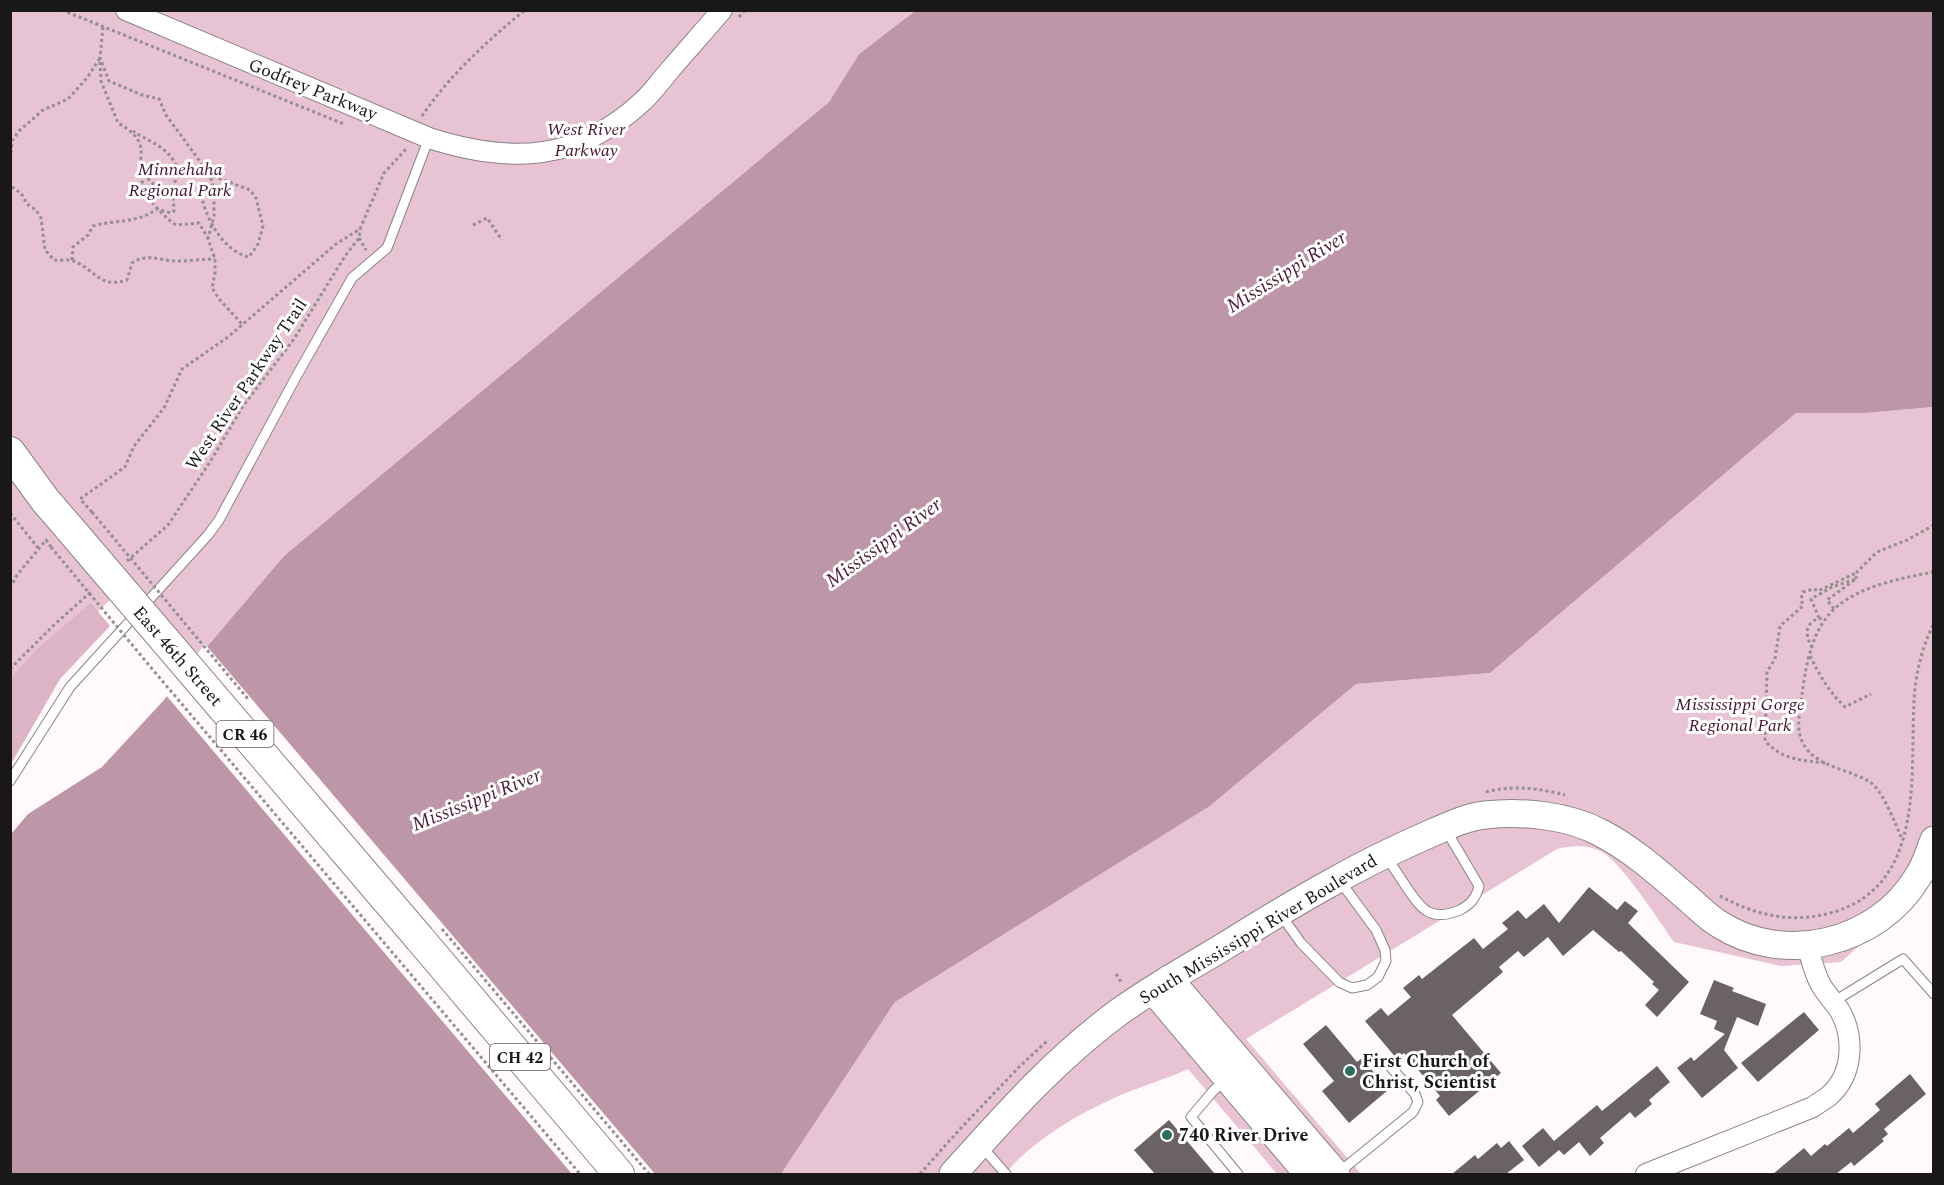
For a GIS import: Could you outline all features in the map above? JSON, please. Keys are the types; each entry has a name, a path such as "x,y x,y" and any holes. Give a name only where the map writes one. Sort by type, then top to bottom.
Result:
{"main road":[{"name":"East 46th Street","path":"10,452 45,500 420,939"},
{"name":"CH 42","path":"420,939 619,1174"}],"street":[{"name":"Godfrey Parkway","path":"126,10 429,138 463,149 503,154 547,152 576,144 609,128 644,101 722,10"},
{"name":"South Mississippi River Boulevard","path":"953,1174 970,1137 1119,1012 1338,878 1445,827 1482,815 1508,814 1559,818 1576,822 1600,832 1622,846 1717,923 1738,935 1760,943 1780,946 1829,942 1852,934 1887,913 1918,878 1934,840"},
{"path":"1646,1174 1813,1107 1829,1096 1844,1075 1850,1053 1846,1024 1820,984 1807,945"},
{"path":"1161,985 1322,1172"}],"lane":[{"path":"10,781 70,687 219,520 352,278 387,248 429,138"},
{"path":"1385,854 1419,907 1429,913 1441,915 1456,911 1469,905 1477,895 1479,886 1445,827"},
{"path":"1279,913 1301,943 1339,982 1352,988 1367,985 1378,977 1386,961 1385,950 1376,930 1338,878"},
{"path":"1833,1002 1904,959 1934,994"},
{"path":"1322,1172 1413,1112 1418,1102 1415,1094 1386,1062"},
{"path":"1234,1071 1191,1117 1238,1174"},
{"path":"970,1137 1006,1174"}],"path":[{"path":"62,10 351,127"},
{"path":"420,119 439,91 525,10"},
{"path":"103,27 100,46 101,81 118,123 162,146 172,155 178,168 173,192 174,211 171,213 157,209"},
{"path":"10,165 12,141 19,131 43,110 68,99 87,78 100,58"},
{"path":"100,58 109,81 142,95 159,99 166,115 210,175 214,190 212,225 208,239"},
{"path":"133,131 141,149 140,169 145,189 157,209 176,225 199,223 215,259 212,288 242,324"},
{"path":"366,251 359,238 360,229 384,173 406,149"},
{"path":"140,169 155,186 168,193 190,190 201,193 212,225 241,255 249,257 258,244 263,226 256,198 250,190 210,175"},
{"path":"10,181 12,187 21,193 27,204 36,210 40,219 45,250 54,260 72,260 99,279 116,284 127,280 132,263 138,258 158,257 178,262 215,259"},
{"path":"72,260 73,248 88,235 93,226 112,221 143,218 157,209"},
{"path":"473,225 487,218 502,240"},
{"path":"360,229 336,244 242,324 182,369 164,408 134,446 125,467 80,499 71,529 153,670 580,1174"},
{"name":"West River Parkway Trail","path":"124,563 168,525 210,462 243,406 294,339 345,255 359,238"},
{"path":"10,513 39,549"},
{"path":"1827,764 1795,759 1775,752 1765,741 1767,672 1775,659 1780,626 1803,606 1801,599 1803,592 1814,589 1818,591 1856,573 1877,552 1907,540 1934,525"},
{"path":"10,588 17,575 45,540 71,529"},
{"path":"1902,839 1888,807 1871,783 1827,764 1806,749 1798,731 1804,681 1815,636 1824,620 1834,609 1850,598 1887,580 1934,572"},
{"path":"1856,573 1856,579"},
{"path":"1834,609 1827,600 1856,579"},
{"path":"1818,618 1811,599 1832,587 1856,579"},
{"path":"10,669 55,624 98,586"},
{"path":"1812,648 1806,635 1807,627 1818,618 1824,620"},
{"path":"1712,892 1737,906 1769,916 1807,918 1846,908 1879,886 1890,871 1906,827 1912,792 1913,704 1917,673 1926,640 1934,623"},
{"path":"1810,656 1823,682 1845,707 1871,694"},
{"path":"1116,974 1123,984"},
{"path":"920,1174 970,1137"}],"green space":[{"path":"11,11 915,11 859,54 829,102 284,556 189,668 125,585 11,698"},
{"name":"Mississippi Gorge Regional Park","path":"1933,407 1933,881 1841,962 1781,966 1674,942 1640,893 1610,858 1596,849 1585,847 1557,849 1246,1039 1361,1174 1277,1174 1188,1069 1114,1098 1070,1121 1028,1150 1005,1174 781,1174 895,1002 1210,806 1356,684 1490,673 1796,413 1865,413"}],"shaded area":[{"path":"91,603 110,626 60,679 11,764 11,678 37,649"}],"water":[{"name":"Mississippi River","path":"915,11 1933,11 1933,407 1865,413 1796,413 1490,673 1356,684 1210,806 895,1002 781,1174 11,1174 11,834 28,814 102,767 164,700 284,556 829,102 859,54"}],"pier":[{"path":"205,644 655,1174 572,1174 165,694"}],"building":[{"path":"1589,887 1617,910 1625,901 1638,911 1628,923 1689,982 1657,1017 1645,1005 1659,990 1652,984 1654,982 1621,951 1619,952 1593,930 1563,956 1548,937 1524,957 1518,951 1499,967 1503,972 1452,1015 1501,1073 1449,1116 1436,1100 1440,1096 1404,1053 1397,1059 1365,1021 1381,1008 1388,1016 1411,997 1403,988 1419,975 1422,979 1474,938 1483,949 1508,929 1502,923 1518,910 1526,919 1544,904 1559,923"},
{"path":"1714,980 1734,988 1732,991 1766,1004 1758,1026 1737,1017 1724,1050 1738,1068 1702,1098 1677,1068 1691,1057 1694,1061 1725,1034 1714,1029 1717,1021 1700,1014"},
{"path":"1804,1012 1819,1030 1758,1082 1741,1063"},
{"name":"First Church of Christ, Scientist","path":"1326,1025 1357,1062 1362,1058 1388,1090 1349,1123 1322,1091 1334,1081 1303,1044"},
{"path":"1657,1066 1670,1082 1649,1100 1652,1104 1635,1118 1630,1112 1600,1138 1604,1143 1590,1156 1579,1142 1564,1155 1559,1150 1539,1167 1522,1146 1543,1128 1554,1141 1597,1105 1602,1111"},
{"path":"1910,1074 1926,1094 1884,1129 1888,1134 1882,1139 1884,1141 1854,1166 1851,1162 1836,1174 1773,1174 1804,1148 1811,1156 1849,1128 1853,1133 1880,1110 1875,1104"},
{"name":"740 River Drive","path":"1169,1120 1215,1174 1155,1174 1134,1150"},
{"path":"1509,1141 1524,1160 1506,1174 1452,1174 1475,1155 1478,1159 1497,1143 1501,1148"}],"place":[{"name":"First Church of Christ, Scientist","path":"1350,1071"},
{"name":"740 River Drive","path":"1167,1135"}],"park label":[{"name":"West River Parkway","path":"586,139"},
{"name":"Minnehaha Regional Park","path":"180,180"}]}
